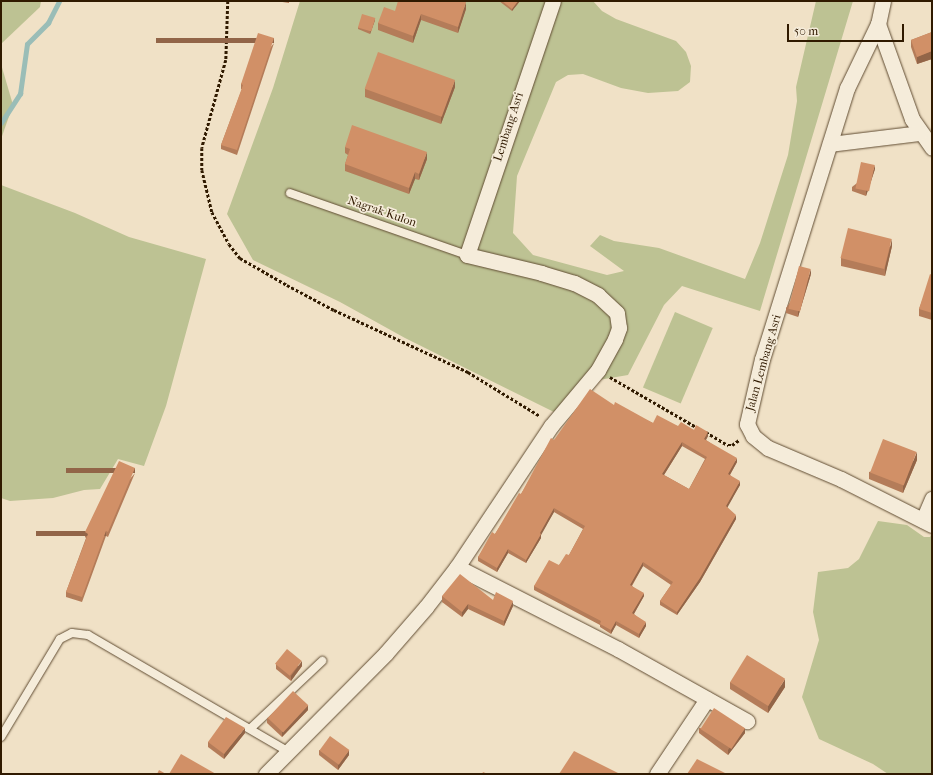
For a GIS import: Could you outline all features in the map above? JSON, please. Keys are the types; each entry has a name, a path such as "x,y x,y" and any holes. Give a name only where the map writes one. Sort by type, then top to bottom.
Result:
{"street":[{"name":"Lembang Asri","path":"467,254 553,1"},
{"path":"882,1 878,24 912,119 920,133 932,148"},
{"name":"Jalan Lembang Asri","path":"878,24 847,88 762,359 747,424 753,436 768,448 842,479 928,522"},
{"path":"830,144 920,133"},
{"path":"266,774 386,654 457,567 551,426 598,370 619,328 619,320 613,308 598,295 574,283 467,254"},
{"path":"928,522 932,499"},
{"path":"457,567 618,649 747,721"},
{"path":"657,774 707,700"}],"lane":[{"name":"Nagrak Kulon","path":"290,193 467,254"},
{"path":"1,737 60,639 72,632 88,635 251,728 289,752"},
{"path":"251,728 322,661"}],"path":[{"path":"228,1 226,60 202,148 202,170 212,212 229,244 240,258 268,274 334,310 468,372 539,415 551,426"},
{"path":"598,370 728,445 738,443 747,424"}],"green space":[{"path":"1,1 41,1 40,7 1,44"},
{"path":"300,1 593,1 602,11 616,19 676,41 686,52 691,66 690,82 678,91 648,93 621,88 583,74 568,75 556,82 517,176 513,233 533,255 607,275 624,271 590,246 600,235 614,241 659,248 745,279 760,243 788,155 797,101 796,87 816,1 853,1 760,311 682,286 664,305 628,375 581,383 554,412 405,338 340,302 253,260 227,214 273,88"},
{"path":"1,64 13,105 1,139"},
{"path":"1,185 75,213 129,237 206,259 166,406 144,466 118,459 100,489 84,490 53,498 10,501 1,498"},
{"path":"675,312 713,328 681,404 643,387"},
{"path":"878,521 907,525 924,537 930,537 932,533 932,774 888,774 873,764 819,739 802,697 819,640 813,612 818,572 848,568 859,559"}],"building":[{"path":"398,1 466,2 458,27 421,14 413,36 378,23 384,7 395,11"},
{"path":"502,1 518,1 512,9"},
{"path":"362,14 375,18 371,31 358,27"},
{"path":"932,32 932,51 917,57 911,40"},
{"path":"258,33 274,38 237,150 221,145 243,85 241,84"},
{"path":"378,52 455,80 442,117 365,89"},
{"path":"352,125 427,152 419,174 415,172 409,188 345,164 350,149 345,147"},
{"path":"861,162 875,165 869,191 855,188"},
{"path":"848,228 892,239 884,269 841,258"},
{"path":"799,266 811,269 800,312 788,309"},
{"path":"930,274 932,275 932,313 919,309"},
{"path":"590,389 614,405 615,402 653,423 657,415 678,426 681,422 694,430 696,425 708,432 704,439 737,458 728,474 740,481 726,506 736,515 700,578 677,612 660,601 673,582 643,562 630,585 644,593 632,613 646,622 639,634 616,621 611,630 600,624 601,621 534,586 549,560 559,565 566,554 569,555 585,526 554,508 526,560 508,549 497,568 478,557 492,532 495,534 519,493 521,494 551,438 554,440","holes":["682,442 707,457 689,489 662,474"]},
{"path":"883,439 917,452 904,486 870,473"},
{"path":"119,461 135,468 108,532 106,531 82,597 66,592 88,534 85,532"},
{"path":"460,574 493,600 496,592 513,601 504,621 468,604 462,612 442,596"},
{"path":"287,649 302,661 290,676 275,664"},
{"path":"747,655 785,679 768,706 730,682"},
{"path":"293,691 308,705 283,732 268,718"},
{"path":"714,708 745,728 731,749 700,729"},
{"path":"226,717 245,728 224,754 208,742"},
{"path":"330,736 349,750 339,765 319,751"},
{"path":"574,751 620,774 559,774"},
{"path":"181,754 216,774 169,774"},
{"path":"697,759 727,774 687,774"},
{"path":"159,770 166,774 157,774"}],"waterway":[{"path":"1,123 20,94 27,44 48,23 59,1"}]}
